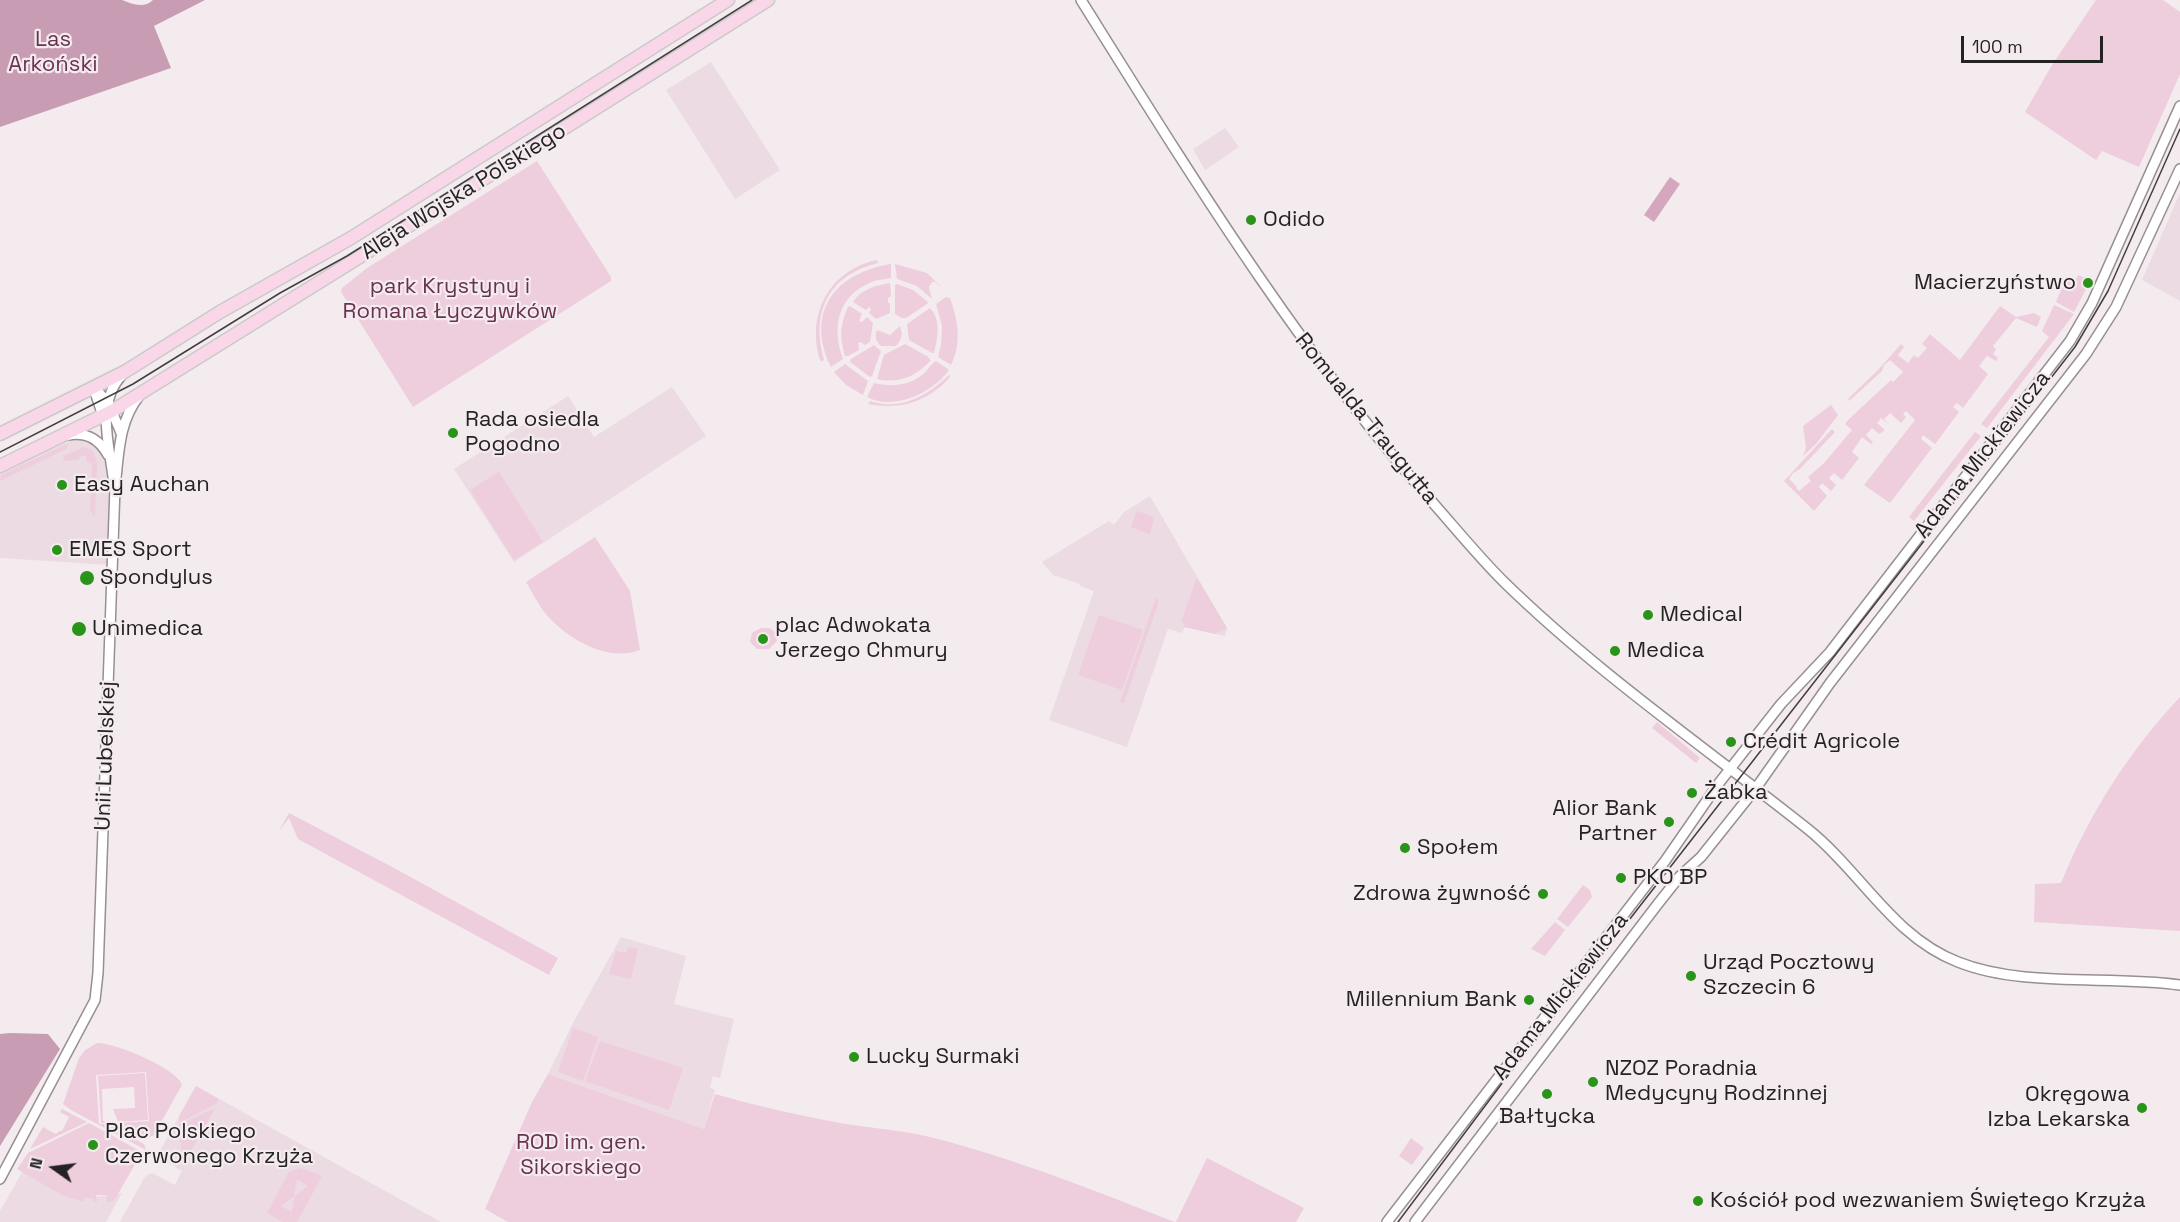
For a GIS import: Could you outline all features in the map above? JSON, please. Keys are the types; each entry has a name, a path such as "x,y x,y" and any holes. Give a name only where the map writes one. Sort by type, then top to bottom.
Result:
{"main road":[{"name":"Aleja Wojska Polskiego","path":"0,434 126,371 200,324 369,227 728,0"},
{"name":"Aleja Wojska Polskiego","path":"0,466 63,436 143,392 768,0"}],"street":[{"name":"Romualda Traugutta","path":"1081,0 1218,218 1273,300 1320,365 1395,460 1484,560 1535,611 1602,670 1730,768"},
{"name":"Adama Mickiewicza","path":"1387,1222 1665,861 1730,768 1781,704 1830,652 2070,341 2092,303 2180,106"},
{"name":"Adama Mickiewicza","path":"1415,1222 1671,887 1701,857 1756,788 1830,683 2104,329 2136,268 2180,170"},
{"path":"107,411 113,386 126,371"},
{"path":"93,387 107,411"},
{"path":"93,387 107,411"},
{"name":"Unii Lubelskiej","path":"0,1179 85,1023 95,1000 98,973 115,488 120,433 128,413 143,392"},
{"name":"Unii Lubelskiej","path":"107,411 120,433"},
{"name":"Unii Lubelskiej","path":"107,411 107,433 115,488"},
{"name":"Unii Lubelskiej","path":"63,436 78,434 92,437 103,446 112,465"},
{"path":"1730,768 1828,846 1904,929 1928,947 1948,958 1983,970 2013,975 2128,980 2180,985"}],"shaded area":[{"path":"711,62 780,170 735,199 666,90"},
{"path":"1225,128 1239,147 1205,170 1193,149"},
{"path":"1670,177 1680,184 1654,222 1644,215"},
{"path":"2180,193 2180,301 2142,280"},
{"path":"672,387 706,436 514,562 454,469 568,396 594,437"},
{"path":"68,437 94,441 109,464 111,565 0,558 0,470"},
{"path":"1150,496 1227,628 1225,636 1185,627 1182,633 1168,629 1127,747 1049,720 1094,591 1053,575 1042,562 1109,521 1114,525 1124,512"},
{"path":"621,937 686,956 674,1004 734,1019 720,1078 713,1076 710,1088 715,1090 704,1129 548,1074 573,1023"},
{"path":"196,1086 441,1222 120,1222 144,1178 149,1174 152,1173 175,1185 182,1171 161,1158 161,1149"},
{"path":"25,1167 82,1199 122,1193 106,1222 0,1222 0,1211"}],"green space":[{"name":"Las Arkoński","path":"0,0 122,0 142,5 153,0 205,0 154,26 171,68 0,127"},
{"path":"2096,0 2163,0 2180,12 2180,74 2139,167 2102,151 2096,160 2025,112 2052,65"},
{"name":"park Krystyny i Romana Łyczywków","path":"537,161 611,277 611,281 413,407 341,292 342,288 367,268"},
{"path":"877,260 878,263 846,277 827,298 820,327 820,343 824,360 821,362 816,328 825,298 846,274 860,265"},
{"path":"891,264 891,278 874,281 861,288 851,295 845,304 838,324 839,347 843,359 831,367 821,329 830,299 840,286 854,276"},
{"path":"895,264 927,273 944,290 932,282 929,287 932,299 917,286 897,279"},
{"path":"2078,275 2091,280 2074,312 2056,302 2066,278 2075,282"},
{"path":"890,283 891,296 888,302 890,313 876,319 869,313 871,309 869,307 866,310 853,302 869,289"},
{"path":"895,285 913,290 928,302 927,304 906,318 895,314"},
{"path":"946,297 950,298 958,331 957,348 951,365 938,357 942,326 936,304"},
{"path":"2054,305 2074,314 1987,428 1981,424 2049,337 2042,331"},
{"path":"850,306 862,314 859,321 862,322 867,317 873,323 870,342 865,345 858,343 859,350 845,356 841,331 845,313"},
{"path":"2000,306 2016,317 2034,313 2041,317 2037,327 2016,318 1993,346 1996,349 1993,354 1998,358 1996,361 1987,356 1979,366 1988,374 1963,408 1957,403 1953,407 1959,412 1935,444 1923,435 1921,439 1932,448 1890,503 1864,485 1915,420 1906,411 1903,414 1906,417 1901,423 1890,413 1884,419 1890,425 1881,418 1877,423 1885,430 1879,434 1872,428 1866,435 1873,442 1871,444 1862,437 1852,452 1859,458 1842,480 1834,473 1829,478 1836,485 1831,491 1822,483 1819,487 1827,496 1814,511 1784,481 1832,429 1835,432 1789,479 1799,491 1811,481 1808,477 1824,463 1852,430 1845,424 1849,419 1891,380 1893,382 1903,372 1890,360 1884,365 1882,371 1849,401 1848,399 1901,344 1904,347 1898,355 1908,363 1914,355 1918,358 1927,348 1922,344 1930,334 1960,360"},
{"path":"930,308 937,323 934,353 909,340 907,324"},
{"path":"900,326 901,337 896,346 881,346 876,339 877,330 890,335"},
{"path":"905,344 927,356 930,361 925,367 906,378 892,381 877,379 884,355"},
{"path":"874,345 881,351 870,377 850,362 851,359"},
{"path":"936,361 949,370 933,386 923,392 900,401 889,402 867,397 874,383 893,385 911,381 922,375"},
{"path":"845,364 868,381 863,395 846,385 834,372"},
{"path":"949,375 950,377 942,386 933,393 913,402 892,406 868,404 870,401 892,404 913,400 932,389"},
{"path":"1831,405 1838,415 1816,444 1803,456 1806,448 1803,426"},
{"path":"1975,432 1981,436 1914,521 1909,517"},
{"path":"69,443 66,449 0,481 1,475"},
{"path":"84,447 93,451 97,462 95,517 90,510 92,464 86,461 86,456 80,456 79,460 63,461 64,456"},
{"path":"499,472 543,542 514,560 470,490"},
{"path":"1137,511 1154,517 1150,534 1131,527"},
{"path":"595,537 630,591 640,650 627,653 601,651 576,639 545,613 526,582"},
{"path":"1197,578 1227,628 1215,634 1184,627 1185,624 1181,622"},
{"path":"1156,598 1158,604 1124,703 1120,702"},
{"path":"1099,615 1143,630 1122,690 1078,675"},
{"name":"plac Adwokata Jerzego Chmury","path":"761,628 770,628 776,633 777,641 769,649 757,649 750,642 752,633"},
{"path":"2180,697 2180,931 2034,922 2035,884 2061,883 2084,832 2112,784 2144,739"},
{"path":"1657,722 1700,758 1696,763 1652,728"},
{"path":"289,813 558,958 549,975 298,839 289,818 279,831"},
{"path":"1583,885 1590,890 1592,897 1568,927 1557,919"},
{"path":"1555,922 1565,930 1545,956 1531,949"},
{"path":"628,947 638,949 631,979 609,974 616,951 626,953"},
{"path":"573,1028 598,1037 583,1081 558,1072"},
{"path":"0,1034 48,1034 60,1049 0,1146"},
{"path":"600,1041 683,1068 669,1110 585,1081"},
{"path":"97,1043 117,1047 158,1064 178,1079 182,1085 154,1135 147,1138 120,1123 149,1121 146,1072 96,1075 99,1124 109,1124 144,1144 146,1150 71,1110 63,1104 79,1058 85,1050"},
{"path":"145,1073 148,1120 118,1122 113,1109 135,1108 134,1087 102,1089 103,1121 107,1123 101,1123 98,1076"},
{"name":"ROD im. gen. Sikorskiego","path":"548,1074 704,1129 715,1094 824,1120 930,1137 1023,1165 1175,1222 508,1222 485,1209 532,1102"},
{"path":"196,1086 219,1099 216,1104 179,1123 179,1116"},
{"path":"215,1108 184,1163 183,1165 179,1125"},
{"path":"62,1109 87,1122 30,1149 43,1127 56,1134 62,1131 69,1117 60,1112"},
{"path":"89,1123 142,1152 114,1201 107,1202 107,1195 96,1195 97,1202 93,1202 93,1198 85,1198 84,1202 62,1195 17,1169 28,1153"},
{"path":"1411,1138 1424,1148 1412,1165 1399,1156"},
{"path":"1207,1158 1304,1208 1296,1222 1176,1222"},
{"path":"301,1168 322,1176 297,1222 283,1222 267,1213 289,1172","holes":["297,1179 308,1186 294,1197 292,1212 281,1206 294,1196"]}],"tram line":[{"path":"0,452 133,384 280,293 347,256 752,0"},
{"path":"1398,1222 1503,1082 2075,347 2108,291 2180,129"}],"place":[{"name":"Odido","path":"1251,220"},
{"name":"Macierzyństwo","path":"2088,283"},
{"name":"Rada osiedla Pogodno","path":"453,433"},
{"name":"Easy Auchan","path":"62,485"},
{"name":"EMES Sport","path":"57,550"},
{"name":"Spondylus","path":"87,578"},
{"name":"Medical","path":"1648,615"},
{"name":"Unimedica","path":"79,629"},
{"name":"plac Adwokata Jerzego Chmury","path":"763,639"},
{"name":"Medica","path":"1615,651"},
{"name":"Crédit Agricole","path":"1731,742"},
{"name":"Żabka","path":"1692,793"},
{"name":"Alior Bank Partner","path":"1669,822"},
{"name":"Społem","path":"1405,848"},
{"name":"PKO BP","path":"1621,878"},
{"name":"Zdrowa żywność","path":"1543,894"},
{"name":"Urząd Pocztowy Szczecin 6","path":"1691,976"},
{"name":"Millennium Bank","path":"1529,1000"},
{"name":"Lucky Surmaki","path":"854,1057"},
{"name":"NZOZ Poradnia Medycyny Rodzinnej","path":"1593,1082"},
{"name":"Bałtycka","path":"1547,1094"},
{"name":"Okręgowa Izba Lekarska","path":"2142,1108"},
{"name":"Plac Polskiego Czerwonego Krzyża","path":"93,1145"},
{"name":"Kościół pod wezwaniem Świętego Krzyża","path":"1698,1201"}]}
